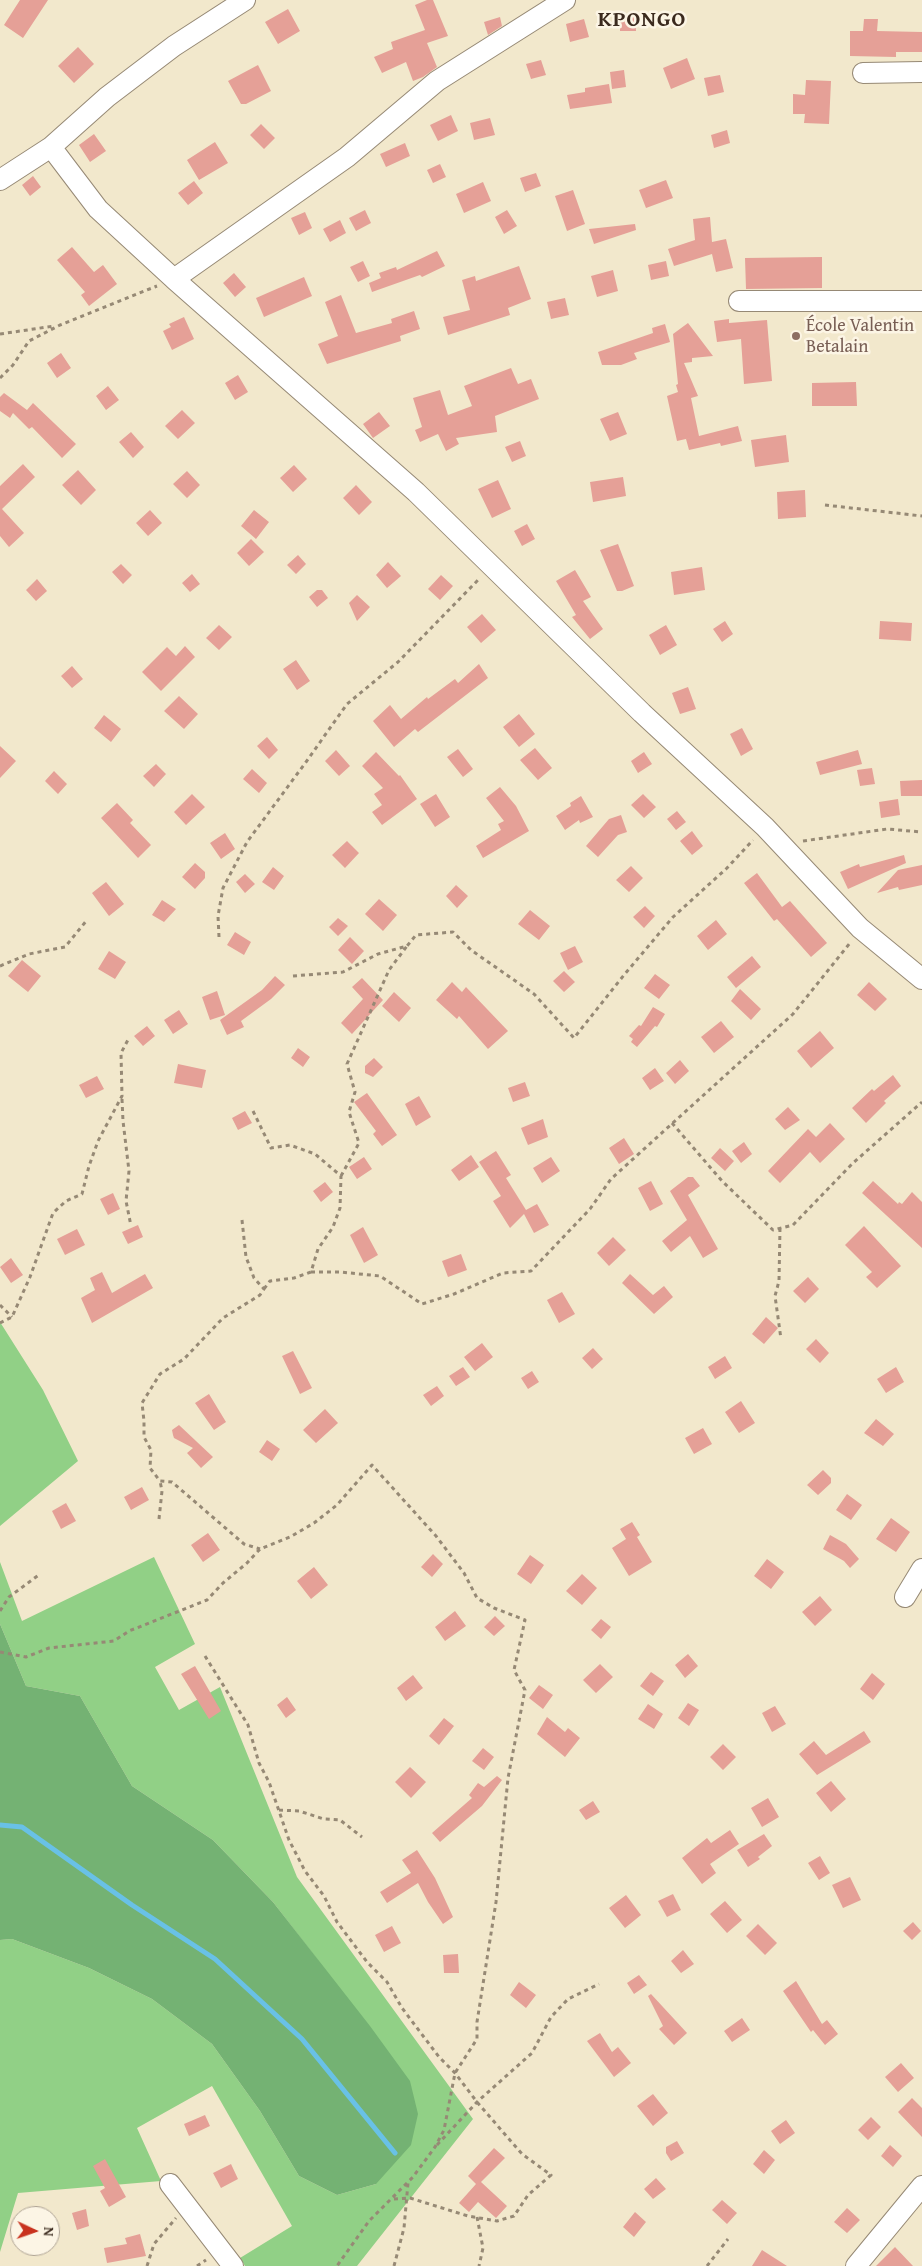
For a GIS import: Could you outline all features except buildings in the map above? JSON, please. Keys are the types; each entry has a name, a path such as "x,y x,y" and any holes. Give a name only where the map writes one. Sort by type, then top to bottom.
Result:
{"street":[{"path":"0,180 51,147 107,97 174,46 245,0"},
{"path":"174,279 347,157 437,81 564,0"},
{"path":"863,73 922,72"},
{"path":"51,147 98,209 174,279 416,492 642,713 771,833 860,928 922,979"},
{"path":"739,301 922,300"},
{"path":"905,1597 922,1569"},
{"path":"170,2184 233,2266"},
{"path":"856,2266 922,2186"}],"path":[{"path":"0,378 13,365 29,341 60,325 174,279"},
{"path":"0,334 60,325"},
{"path":"824,505 922,516"},
{"path":"219,937 218,916 223,888 247,842 347,704 398,662 492,565"},
{"path":"311,1272 318,1249 333,1227 340,1208 341,1176 359,1143 349,1112 354,1092 347,1064 389,970 416,935 453,932 471,950 534,994 574,1038 673,917 727,868 771,833 803,841 887,829 922,832"},
{"path":"0,966 29,954 65,947 87,920"},
{"path":"159,1518 162,1491 160,1481 150,1468 151,1450 144,1437 142,1403 160,1374 184,1359 223,1318 260,1294 270,1281 294,1278 311,1272 340,1272 380,1276 422,1304 454,1294 503,1273 531,1271 590,1209 612,1179 794,1014 834,965 860,928"},
{"path":"293,976 343,972 378,954 407,946"},
{"path":"129,1038 120,1053 123,1121 129,1171 126,1201 131,1226"},
{"path":"0,1323 12,1317 30,1277 53,1213 66,1201 82,1194 98,1141 122,1096"},
{"path":"672,1123 722,1181 773,1230 793,1225 853,1163 922,1102"},
{"path":"253,1111 271,1148 290,1145 315,1154 341,1176"},
{"path":"242,1220 246,1257 254,1278 264,1289"},
{"path":"780,1228 779,1281 775,1296 781,1339"},
{"path":"0,1305 12,1317"},
{"path":"0,1652 26,1657 49,1648 114,1641 129,1631 207,1600 223,1583 248,1563 260,1549 290,1537 314,1523 337,1505 372,1465 436,1536 464,1573 477,1598 494,1608 525,1620 514,1670 525,1690 508,1778 496,1902 477,2022 477,2039 455,2073 444,2130 435,2147"},
{"path":"160,1481 172,1482 244,1544 260,1549"},
{"path":"0,1611 9,1597 40,1574"},
{"path":"205,1656 248,1725 259,1763 279,1810 289,1840 305,1871 324,1896 337,1922 367,1962 387,1982 402,2008 438,2058 455,2073 477,2102 522,2154 551,2175 528,2195 514,2216 497,2221 477,2218 406,2198 392,2199"},
{"path":"279,1810 299,1811 324,1819 340,1820 362,1838"},
{"path":"337,2266 370,2221 408,2182 435,2147 477,2102 532,2054 551,2017 568,1999 599,1984"},
{"path":"394,2266 404,2228 408,2182"},
{"path":"147,2266 154,2244 163,2230 187,2207"},
{"path":"477,2218 483,2248 479,2266"},
{"path":"707,2266 728,2239"}],"green space":[{"path":"0,1322 43,1390 78,1461 0,1526"},
{"path":"154,1557 195,1644 155,1667 179,1710 220,1687 297,1877 473,2119 357,2266 245,2266 240,2258 292,2226 212,2086 137,2128 161,2181 18,2193 14,2206 10,2206 10,2219 0,2252 0,1940 12,1939 89,1968 152,1999 212,2044 260,2111 299,2176 337,2195 376,2184 317,1959 273,1902 213,1840 132,1786 80,1696 26,1686 0,1624 0,1562 22,1621"},
{"path":"0,1624 26,1686 80,1696 132,1786 213,1840 273,1902 370,2026 410,2081 418,2114 411,2145 376,2184 337,2195 299,2176 260,2111 212,2044 152,1999 89,1968 12,1939 0,1940"}],"waterway":[{"path":"0,1825 22,1827 132,1905 215,1959 302,2039 395,2153"}],"place":[{"name":"École Valentin Betalain","path":"796,336"}],"district":[{"name":"KPONGO","path":"642,20"}]}
